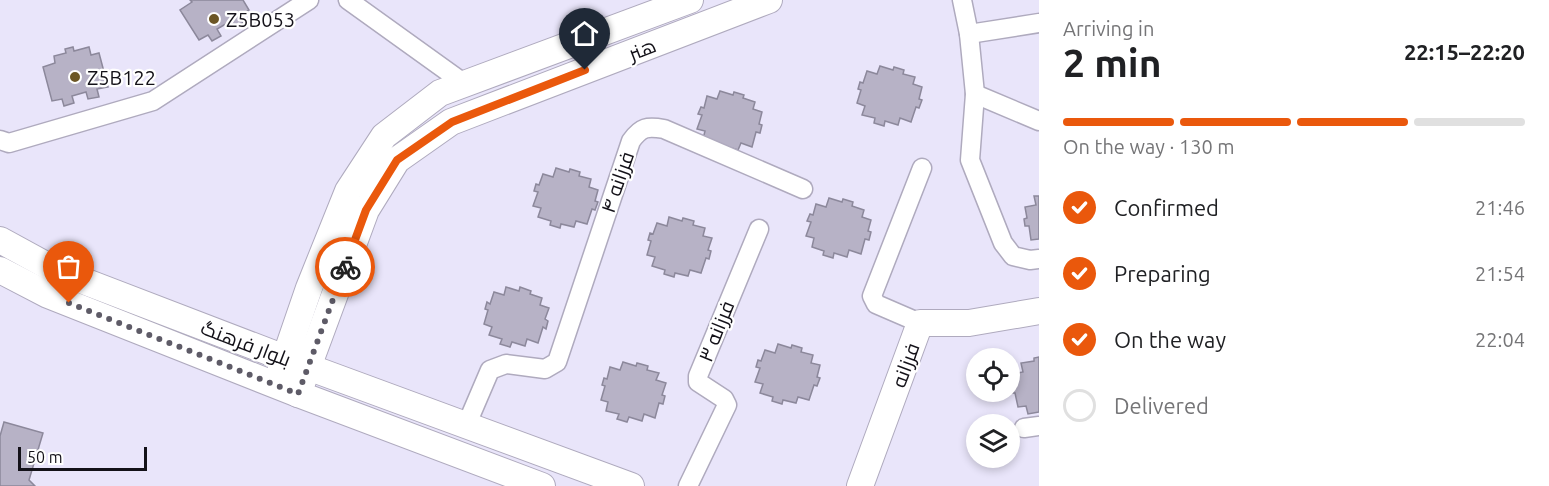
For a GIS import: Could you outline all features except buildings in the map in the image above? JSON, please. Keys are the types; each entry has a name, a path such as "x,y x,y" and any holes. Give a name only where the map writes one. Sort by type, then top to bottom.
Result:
{"street":[{"path":"0,140 9,143 153,101 309,0"},
{"path":"348,0 465,84"},
{"name":"هنر","path":"297,363 309,288 348,191 384,136 440,93 690,0"},
{"name":"هنر","path":"297,363 366,210 397,160 452,122 769,0"},
{"path":"962,0 969,34 975,94 970,160 1003,243 1013,256 1030,260 1039,259"},
{"path":"969,34 1039,23"},
{"path":"975,94 1039,121"},
{"name":"فرزانه ۴","path":"466,426 490,370 506,364 545,369 557,362 631,141 638,130 652,127 664,129 803,189"},
{"path":"920,323 876,304 872,296 922,168"},
{"name":"فرزانه ۳","path":"688,486 727,405 724,399 698,382 698,376 759,229"},
{"name":"بلوار فرهنگ","path":"0,240 55,270 297,363 631,486"},
{"name":"بلوار فرهنگ","path":"0,270 48,295 542,486"},
{"name":"فرزانه","path":"860,486 920,323 969,323 1039,311"},
{"path":"287,389 297,363"}],"way so far":[{"path":"69,303 298,394 345,267"}],"place":[{"name":"Z5B053","path":"214,19"},
{"name":"Z5B122","path":"75,77"}],"route":[{"path":"345,267 366,210 397,160 452,122 585,70"}]}
